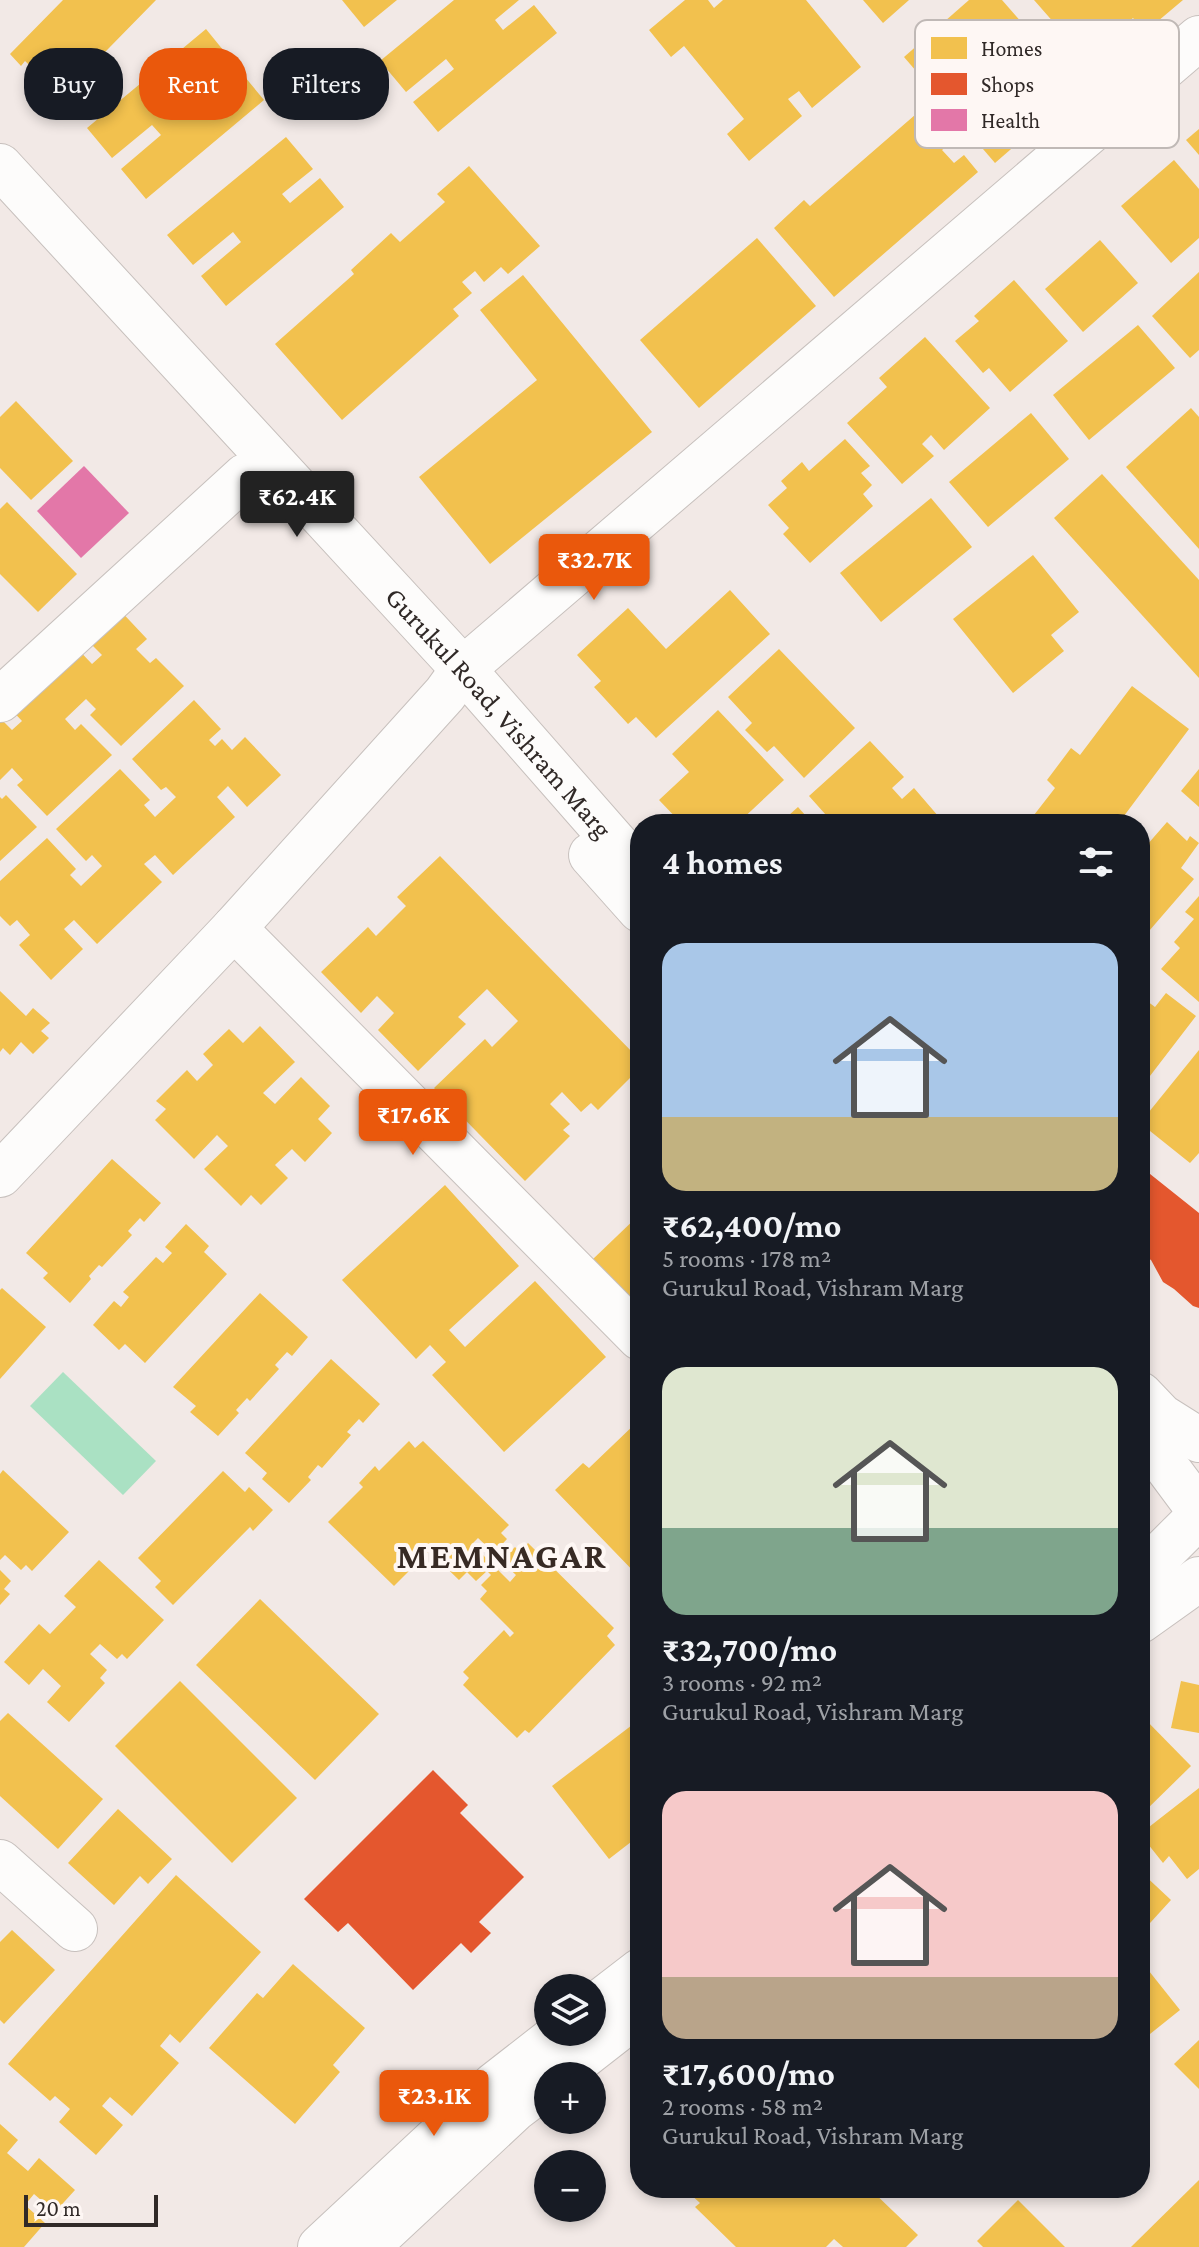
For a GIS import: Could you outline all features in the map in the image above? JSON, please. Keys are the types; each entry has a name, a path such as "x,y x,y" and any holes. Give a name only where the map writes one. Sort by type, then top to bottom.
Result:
{"street":[{"path":"1179,55 1199,38"},
{"path":"0,1175 234,928 454,681 1072,148"},
{"name":"Gurukul Road, Vishram Marg","path":"0,166 454,681 630,898"},
{"name":"Gurukul Road, Vishram Marg","path":"0,207 245,476 454,681 630,861"},
{"path":"0,700 245,476"},
{"path":"234,928 630,1328"},
{"path":"1150,1404 1161,1416 1199,1440"},
{"path":"1150,1446 1195,1515 1150,1564"},
{"path":"1150,1614 1199,1579"},
{"path":"0,1862 75,1929"},
{"path":"606,1997 630,1979"},
{"path":"576,2062 630,2020"},
{"path":"320,2247 494,2085 544,2046"},
{"path":"367,2247 534,2095"}],"green space":[{"path":"63,1372 156,1461 123,1495 30,1406"}],"building: Homes":[{"path":"63,0 156,0 109,48 24,48 21,66 10,54"},
{"path":"342,0 397,0 364,27"},
{"path":"454,0 519,0 495,20 503,30 534,5 557,33 438,132 413,102 454,69 446,59 406,92 389,72 389,54"},
{"path":"685,0 708,0 714,8 723,0 806,0 861,67 812,108 799,91 788,99 802,116 749,161 727,134 744,119 684,46 671,57 649,30"},
{"path":"863,0 909,0 883,23"},
{"path":"969,0 1002,0 1020,20 946,20"},
{"path":"1034,0 1183,0 1159,20 1052,20"},
{"path":"206,29 221,48 183,48"},
{"path":"915,47 915,70 904,57"},
{"path":"247,79 263,99 247,114"},
{"path":"139,85 139,120 240,120 146,199 121,169 161,135 152,125 112,158 87,128 97,120 123,120 123,98"},
{"path":"915,115 915,148 944,148 942,150 954,163 964,155 978,172 834,297 774,228 804,200 810,206"},
{"path":"1199,129 1199,155 1186,140"},
{"path":"286,137 313,169 282,194 290,203 320,178 344,207 226,306 201,276 241,242 233,232 193,265 167,235"},
{"path":"982,148 1012,148 995,163"},
{"path":"1174,160 1199,189 1199,238 1171,263 1121,206"},
{"path":"469,166 540,246 508,274 501,267 484,282 475,271 462,282 472,293 453,309 459,316 342,420 275,344 354,274 351,270 391,233 400,242 445,202 437,194"},
{"path":"757,238 816,306 699,408 640,340"},
{"path":"1100,240 1138,283 1083,332 1045,289"},
{"path":"1199,272 1199,350 1190,358 1152,316"},
{"path":"523,275 652,432 490,564 419,477 537,380 480,310"},
{"path":"1014,280 1068,341 1010,392 989,368 983,373 955,341 979,321 974,316"},
{"path":"1138,325 1175,368 1089,440 1053,395"},
{"path":"925,337 990,408 944,450 931,435 922,444 934,456 902,484 847,423 887,387 879,378"},
{"path":"16,401 73,461 31,500 0,468 0,417"},
{"path":"1191,408 1199,417 1199,549 1126,467"},
{"path":"1031,413 1069,459 988,527 949,482"},
{"path":"845,439 870,466 861,473 872,485 863,494 873,506 810,563 783,534 789,528 768,505 787,488 781,481 802,462 809,471"},
{"path":"1102,474 1199,580 1199,678 1054,518"},
{"path":"931,498 972,547 881,622 840,573"},
{"path":"7,502 77,574 38,612 0,574 0,509"},
{"path":"1033,555 1079,612 1051,635 1064,651 1013,693 953,619"},
{"path":"730,590 770,634 656,738 636,717 628,724 594,687 601,681 577,655 628,608 666,649"},
{"path":"115,605 147,639 136,649 150,663 156,658 184,686 121,746 90,715 96,709 86,699 65,719 75,730 81,724 112,755 47,816 17,785 23,780 12,768 0,780 0,718 12,730 22,721 5,703 70,641 92,664 102,655 82,635"},
{"path":"779,649 855,728 804,778 774,746 767,752 745,730 752,723 728,697"},
{"path":"1132,686 1189,729 1125,814 1035,814 1055,788 1047,780 1071,748 1080,755"},
{"path":"194,700 221,729 209,740 215,746 222,739 232,750 245,737 281,775 247,807 228,786 217,797 235,817 173,875 155,855 144,864 162,882 97,944 74,920 64,929 83,949 51,980 19,945 30,935 17,920 10,926 0,916 0,881 47,838 76,869 70,875 81,886 102,866 92,855 86,861 56,829 120,769 150,800 144,805 155,817 176,797 166,787 161,790 132,759"},
{"path":"718,710 784,780 748,814 672,814 659,800 689,772 672,754"},
{"path":"870,741 904,777 892,788 902,799 914,788 936,814 825,814 809,796"},
{"path":"1199,769 1199,807 1181,791"},
{"path":"6,795 37,827 0,861 0,797 2,799"},
{"path":"798,807 804,814 790,814"},
{"path":"1167,822 1187,841 1190,836 1199,843 1181,868 1194,879 1150,930 1150,842"},
{"path":"440,856 630,1050 630,1078 598,1110 591,1103 581,1112 562,1092 550,1104 570,1124 563,1130 570,1136 525,1181 434,1088 485,1039 492,1047 518,1021 487,989 458,1017 466,1024 418,1071 378,1030 394,1013 377,996 361,1013 321,972 368,927 376,936 406,906 397,897"},
{"path":"1199,896 1199,1002 1161,969 1180,948 1174,942 1194,919 1185,912"},
{"path":"0,991 26,1016 33,1008 50,1023 41,1031 49,1038 33,1054 21,1042 10,1055 3,1048 0,1052"},
{"path":"1166,993 1196,1016 1150,1076 1150,1003 1155,1007"},
{"path":"260,1026 295,1062 263,1093 275,1104 301,1077 330,1106 318,1119 332,1133 305,1162 292,1149 275,1165 288,1178 261,1205 251,1195 241,1206 204,1169 228,1146 217,1135 194,1159 155,1120 166,1109 156,1101 187,1070 197,1081 213,1065 203,1054 229,1029 243,1043"},
{"path":"1199,1050 1199,1153 1190,1163 1150,1131 1150,1111"},
{"path":"112,1159 161,1203 144,1222 140,1218 128,1231 132,1235 102,1267 99,1265 70,1303 43,1278 48,1273 26,1253"},
{"path":"445,1185 519,1266 449,1330 465,1347 535,1281 606,1357 504,1452 432,1375 446,1362 430,1345 416,1359 342,1280"},
{"path":"186,1224 209,1246 204,1252 227,1274 145,1363 125,1344 119,1350 93,1325 114,1301 121,1307 129,1297 123,1292 156,1257 163,1263 172,1253 165,1247"},
{"path":"630,1224 630,1299 592,1260"},
{"path":"2,1288 46,1327 0,1379 0,1290"},
{"path":"260,1293 308,1337 292,1356 287,1352 275,1365 279,1369 250,1401 247,1398 236,1410 239,1413 218,1436 190,1412 196,1406 173,1387"},
{"path":"331,1359 380,1404 363,1423 359,1419 347,1432 351,1435 322,1468 318,1465 308,1477 311,1480 289,1503 262,1479 267,1473 245,1453"},
{"path":"630,1429 630,1568 555,1490 583,1463 589,1468"},
{"path":"409,1441 415,1448 423,1441 509,1525 501,1533 507,1539 494,1553 478,1538 472,1544 510,1582 516,1575 501,1561 515,1547 520,1552 528,1543 614,1628 607,1636 615,1645 529,1733 525,1730 517,1738 463,1685 469,1678 463,1672 504,1630 510,1637 514,1633 480,1599 487,1591 481,1585 491,1575 487,1571 476,1581 467,1572 459,1580 429,1551 394,1586 328,1522 363,1487 359,1483 375,1466 379,1471"},
{"path":"3,1470 69,1532 32,1571 26,1565 21,1570 5,1555 0,1560 0,1474"},
{"path":"223,1471 245,1492 249,1487 273,1510 253,1531 250,1527 173,1605 155,1587 161,1581 138,1558"},
{"path":"99,1560 164,1620 127,1659 122,1654 117,1659 100,1644 90,1654 107,1670 100,1678 105,1683 69,1722 47,1702 61,1686 43,1669 29,1685 4,1662 39,1624 50,1634 76,1607 64,1596"},
{"path":"0,1570 11,1581 4,1589 10,1594 0,1605"},
{"path":"260,1599 379,1714 315,1780 196,1665"},
{"path":"180,1681 297,1798 232,1863 115,1746"},
{"path":"1181,1681 1199,1685 1199,1733 1171,1728"},
{"path":"8,1713 103,1799 58,1849 0,1796 0,1721"},
{"path":"1150,1724 1191,1766 1150,1806"},
{"path":"630,1727 630,1843 609,1859 552,1786"},
{"path":"1199,1788 1199,1869 1187,1879 1169,1856 1163,1863 1150,1847 1150,1826"},
{"path":"118,1809 172,1859 148,1884 140,1876 114,1905 68,1863"},
{"path":"176,1875 261,1952 180,2043 170,2034 160,2046 179,2063 132,2116 110,2097 102,2106 123,2125 96,2155 59,2122 70,2109 55,2096 50,2101 8,2064"},
{"path":"1150,1880 1171,1900 1150,1923"},
{"path":"12,1930 55,1970 4,2024 0,2020 0,1942"},
{"path":"293,1964 365,2028 333,2065 340,2072 295,2124 209,2048 257,1993 263,1998"},
{"path":"1150,1972 1180,2010 1150,2034"},
{"path":"1199,2040 1199,2089 1174,2064"},
{"path":"0,2124 18,2140 7,2153 28,2171 39,2158 75,2190 55,2212 34,2194 25,2205 45,2223 24,2247 0,2247"},
{"path":"1199,2180 1199,2247 1131,2247"},
{"path":"695,2198 879,2198 918,2235 906,2247 843,2247 834,2239 826,2247 736,2247 695,2207 700,2203"},
{"path":"1018,2200 1065,2247 983,2247 977,2241"}],"building: Shops":[{"path":"1150,1174 1199,1213 1199,1308 1163,1282 1151,1260"},
{"path":"433,1770 468,1805 460,1813 524,1877 479,1922 491,1933 471,1953 461,1943 413,1990 348,1923 338,1932 304,1899"}],"building: Health":[{"path":"84,466 129,513 81,558 37,511"}],"district":[{"name":"MEMNAGAR","path":"502,1556"}]}
